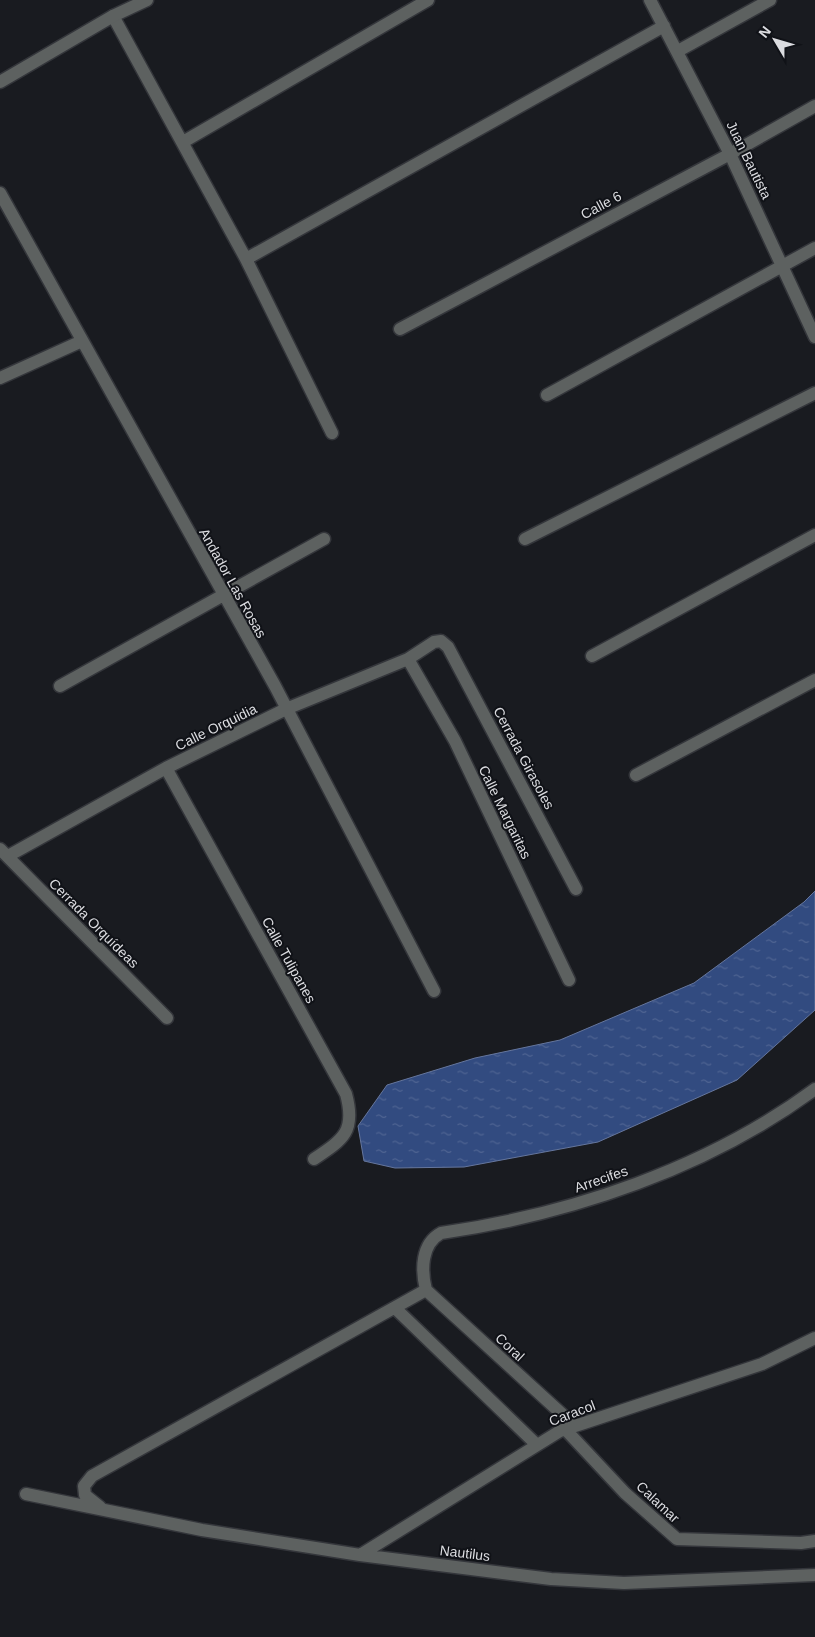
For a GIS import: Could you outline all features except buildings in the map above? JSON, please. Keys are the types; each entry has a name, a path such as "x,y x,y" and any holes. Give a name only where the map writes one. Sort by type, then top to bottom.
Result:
{"street":[{"path":"0,82 113,16 147,0"},
{"path":"183,142 428,0"},
{"name":"Juan Bautista","path":"650,0 730,154 815,337"},
{"path":"678,52 770,0"},
{"path":"113,16 246,259 332,433"},
{"path":"246,259 664,26"},
{"name":"Calle 6","path":"400,329 730,154 815,106"},
{"name":"Andador Las Rosas","path":"0,192 286,709 434,991"},
{"path":"547,395 815,248"},
{"path":"0,378 82,341"},
{"path":"525,539 815,393"},
{"path":"592,656 815,535"},
{"path":"60,686 324,539"},
{"name":"Calle Orquidia","path":"4,853 166,768 286,709 408,659 434,642 444,642"},
{"name":"Cerrada Girasoles","path":"444,642 576,889"},
{"name":"Calle Margaritas","path":"408,659 455,741 569,980"},
{"path":"636,775 815,680"},
{"name":"Calle Tulipanes","path":"166,768 346,1094 351,1110 350,1123 345,1135 335,1146 314,1159"},
{"name":"Cerrada Orquídeas","path":"4,853 167,1018"},
{"name":"Arrecifes","path":"426,1290 424,1280 425,1254 431,1240 441,1233 544,1212 577,1203 657,1175 741,1136 777,1116 815,1090"},
{"name":"Nautilus","path":"114,1512 96,1505 85,1495 84,1486 92,1476 426,1290"},
{"name":"Coral","path":"426,1290 569,1427"},
{"path":"395,1308 537,1445"},
{"name":"Caracol","path":"360,1555 569,1427 762,1364 815,1338"},
{"name":"Calamar","path":"569,1427 625,1493 677,1539 801,1543 815,1541"},
{"name":"Nautilus","path":"26,1494 202,1530 360,1555 551,1579 624,1583 815,1575"}],"water":[{"path":"815,891 815,1010 737,1080 598,1142 464,1167 395,1168 364,1161 358,1126 387,1085 475,1058 560,1040 694,983 804,902"}]}
